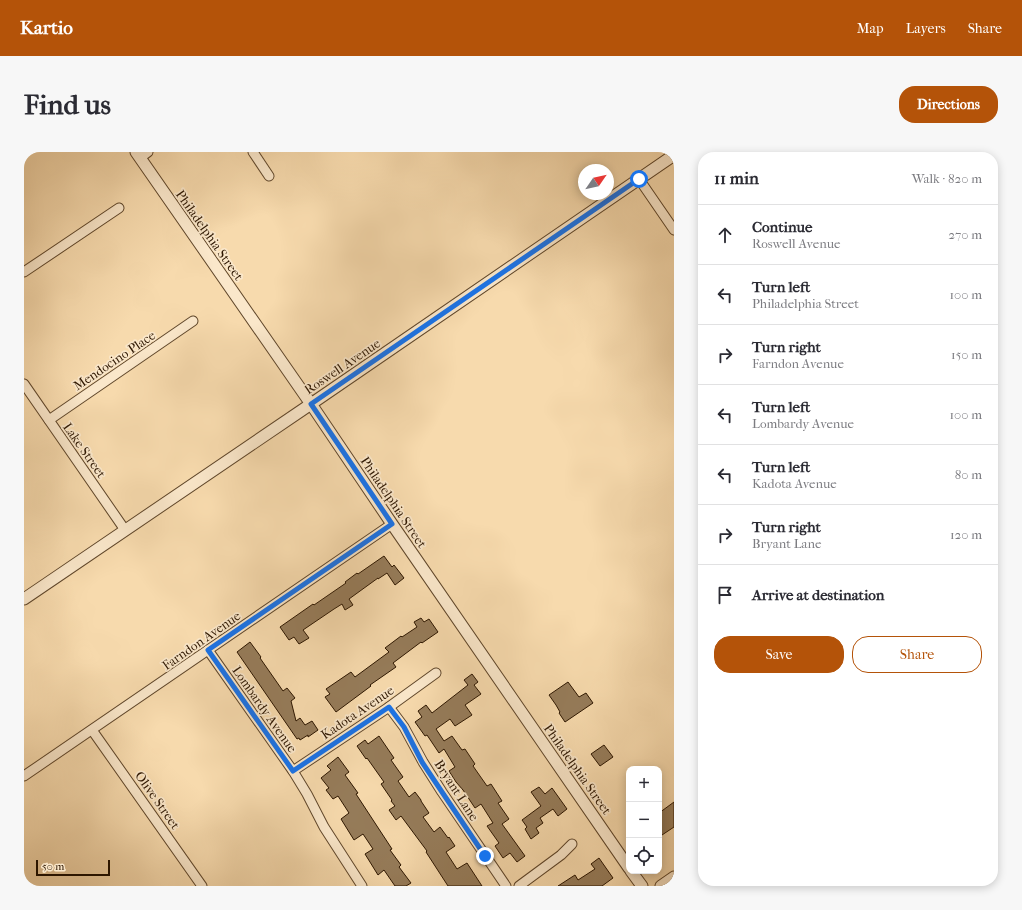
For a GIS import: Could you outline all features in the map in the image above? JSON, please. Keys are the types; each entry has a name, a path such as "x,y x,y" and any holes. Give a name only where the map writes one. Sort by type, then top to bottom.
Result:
{"street":[{"path":"252,152 269,176"},
{"name":"Philadelphia Street","path":"141,154 392,524 626,864"},
{"name":"Roswell Avenue","path":"24,599 674,155"},
{"path":"639,179 674,230"},
{"path":"24,272 119,208"},
{"name":"Mendocino Place","path":"49,420 193,321"},
{"name":"Lake Street","path":"24,384 125,530"},
{"name":"Farndon Avenue","path":"24,776 392,524"},
{"name":"Lombardy Avenue","path":"208,650 293,771 324,827 362,886"},
{"name":"Kadota Avenue","path":"293,771 389,707 436,673"},
{"name":"Bryant Lane","path":"389,707 404,727 422,762 506,886"},
{"name":"Olive Street","path":"92,730 202,886"},
{"path":"519,886 561,855 572,844"},
{"path":"633,874 642,886"},
{"path":"661,886 674,877"}],"building":[{"path":"384,556 392,567 394,565 404,578 395,585 387,573 349,599 353,605 345,610 342,604 303,630 309,638 299,644 294,637 289,640 280,627"},
{"path":"421,618 424,622 429,619 438,632 422,643 421,642 393,663 396,667 336,712 325,697 330,694 326,689 351,672 355,677 389,652 385,648 401,636 402,637 417,627 414,622"},
{"path":"250,642 283,691 287,688 295,698 291,701 296,721 300,718 305,725 312,721 318,730 308,737 308,735 300,740 299,738 297,739 237,652"},
{"path":"472,674 478,682 474,685 481,694 465,705 472,715 455,726 450,719 436,729 444,741 452,736 462,750 465,749 475,764 473,766 487,786 491,784 502,801 498,803 509,819 502,824 525,856 517,862 510,853 503,858 495,846 499,843 487,826 493,823 481,804 475,808 449,771 455,767 444,749 439,753 427,735 425,736 415,722 422,717 418,711 426,705 432,713 468,685 464,680"},
{"path":"568,682 579,697 586,693 593,703 565,722 549,695"},
{"path":"379,736 394,758 391,760 403,777 398,781 409,797 415,792 429,813 423,817 434,832 440,827 455,846 446,852 457,869 467,863 482,886 448,886 426,852 427,851 401,816 396,820 389,810 395,806 381,784 384,782 357,746 365,740 368,744"},
{"path":"604,745 613,757 600,766 591,754"},
{"path":"338,757 349,772 345,775 358,793 356,794 392,849 390,850 401,865 399,867 411,883 406,886 395,886 384,870 378,875 365,854 373,849 363,834 354,840 341,819 349,813 338,796 333,799 326,790 329,788 321,778 331,770 327,766"},
{"path":"539,787 545,794 552,788 567,809 558,816 553,809 540,818 543,823 536,828 539,833 531,839 525,829 527,827 522,820 541,806 531,792"},
{"path":"674,802 674,827 662,835 662,811"},
{"path":"599,858 613,878 602,886 558,886 575,875 578,880 595,869 591,864"}],"route":[{"path":"485,856 422,762 404,727 389,707 293,771 208,650 392,524 311,404 639,179"}]}
